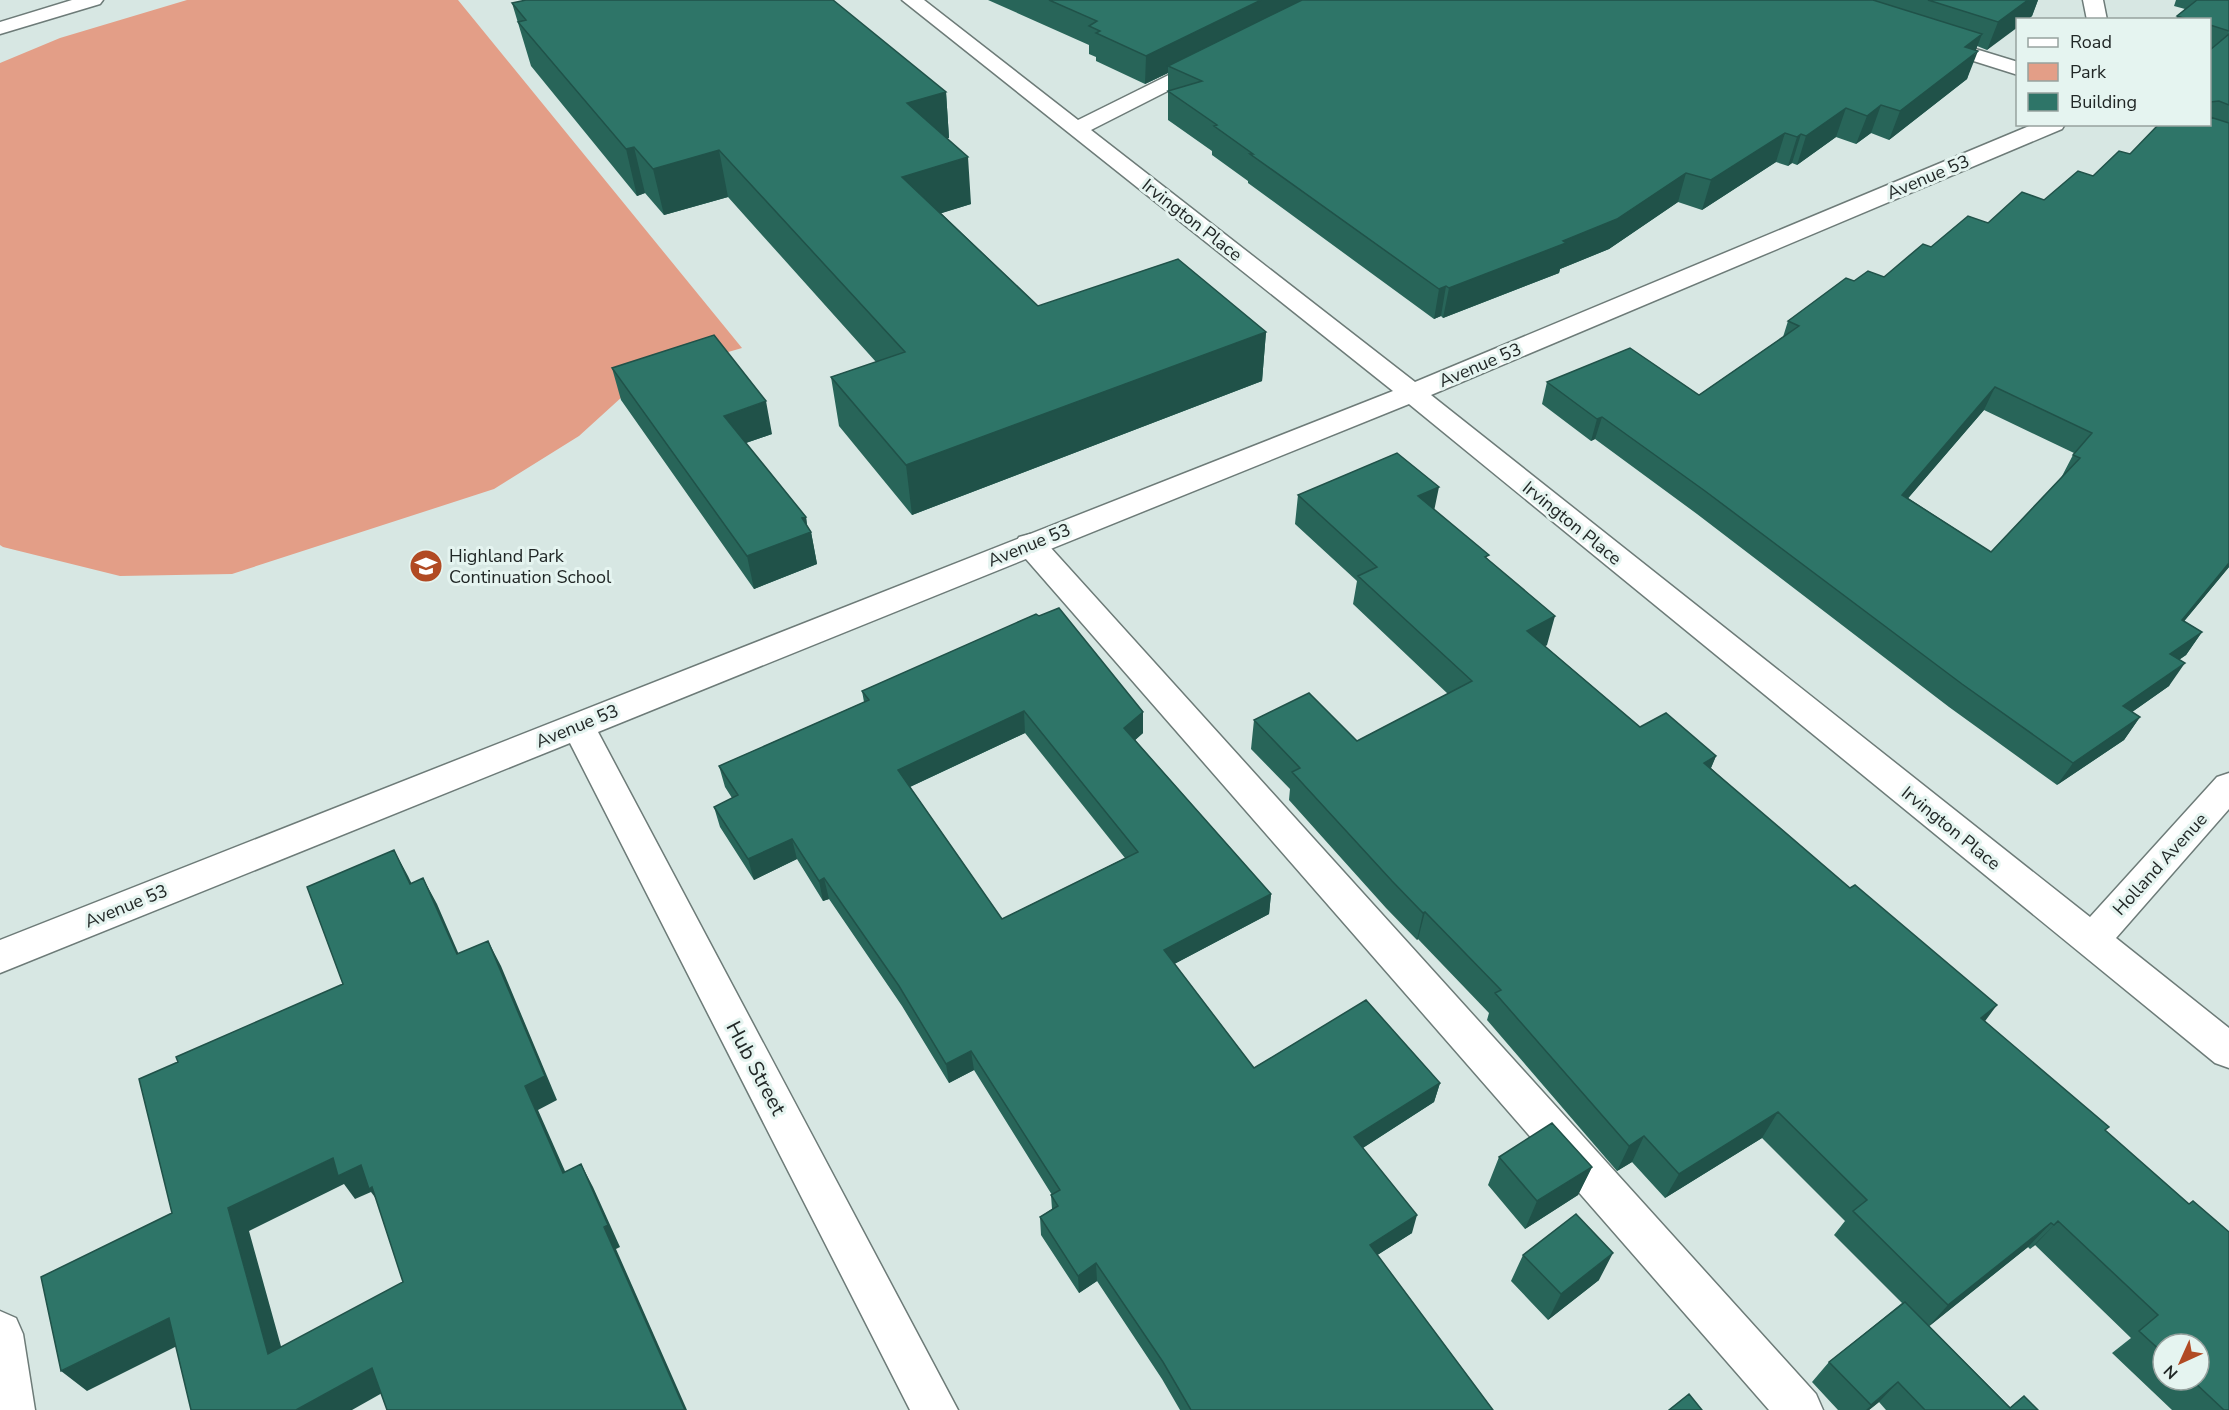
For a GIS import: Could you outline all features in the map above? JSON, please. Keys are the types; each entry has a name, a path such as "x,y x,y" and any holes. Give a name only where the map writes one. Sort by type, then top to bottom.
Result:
{"street":[{"path":"0,28 93,0"},
{"name":"Irvington Place","path":"912,0 1412,393 2229,1051"},
{"path":"2093,0 2097,18"},
{"path":"1917,36 2016,68"},
{"path":"1076,129 1221,57"},
{"name":"Avenue 53","path":"0,957 1412,393 2049,126"},
{"path":"1030,544 1800,1410"},
{"name":"Hub Street","path":"578,725 935,1410"},
{"name":"Holland Avenue","path":"2091,941 2229,786"},
{"path":"0,1334 12,1410"}],"green space":[{"path":"187,0 458,0 742,348 645,376 579,436 494,489 232,574 120,576 3,547 0,545 0,63 60,38"}],"building":[{"path":"526,0 833,0 946,92 907,103 968,157 902,177 1038,306 1178,259 1266,332 906,465 831,377 905,352 719,150 653,169 634,147 626,149 518,22 526,20 512,3"},
{"path":"1049,0 1261,0 1146,56 1096,33 1100,31 1089,26 1097,21"},
{"path":"1302,0 1873,0 1982,34 1965,47 1978,51 1900,111 1881,105 1867,116 1846,108 1806,136 1801,134 1797,137 1785,133 1711,180 1686,173 1617,219 1563,241 1566,243 1449,288 1446,286 1439,289 1250,154 1253,154 1214,126 1217,125 1168,91 1202,81 1168,66"},
{"path":"1928,0 2028,0 1998,22"},
{"path":"2197,0 2229,0 2229,31 2211,25 2211,18 2177,16"},
{"path":"2229,34 2229,105 2219,101 2211,102 2211,49"},
{"path":"2211,117 2229,123 2229,563 2182,620 2202,632 2170,654 2185,663 2123,706 2140,717 2073,763 1962,684 1705,491 1602,417 1597,419 1547,382 1630,348 1699,395 1799,326 1788,321 1846,278 1854,281 1868,271 1884,277 1923,244 1931,247 1968,216 1988,223 2022,192 2044,200 2078,171 2093,176 2119,151 2130,154 2157,126 2211,126","holes":["1995,387 2092,433 2073,455 2080,458 1991,552 1902,495"]},
{"path":"714,335 766,401 724,416 806,517 802,518 811,532 747,556 612,368"},
{"path":"1397,453 1439,487 1418,496 1489,555 1485,557 1555,616 1527,631 1640,727 1666,713 1716,756 1704,763 1850,888 1855,885 1997,1005 1981,1018 2109,1127 2105,1130 2189,1204 2193,1201 2229,1232 2229,1410 2224,1410 2205,1392 2211,1392 2211,1332 2151,1332 2151,1342 2139,1331 2158,1315 2058,1221 2054,1225 2051,1223 1948,1305 1853,1211 1867,1200 1778,1112 1679,1174 1644,1136 1629,1146 1495,993 1501,990 1392,881 1292,772 1300,768 1254,720 1309,693 1357,741 1472,681 1358,576 1377,567 1298,495"},
{"path":"1059,608 1143,712 1124,728 1271,894 1164,950 1254,1068 1366,1000 1440,1083 1354,1137 1417,1215 1370,1245 1493,1410 1191,1410 1163,1362 1096,1263 1078,1276 1040,1217 1058,1206 1051,1195 1060,1190 971,1051 946,1064 899,986 824,878 819,881 792,839 748,859 714,807 738,795 719,766 869,700 862,691 1036,614 1039,616","holes":["1024,711 1138,852 1002,919 898,770"]},
{"path":"394,850 410,884 423,878 457,954 488,941 545,1076 525,1086 563,1173 581,1164 608,1225 604,1227 685,1410 387,1410 372,1368 296,1410 191,1410 169,1318 61,1371 41,1277 172,1213 139,1079 178,1062 176,1057 343,984 307,887","holes":["333,1158 338,1176 361,1165 369,1189 372,1187 403,1282 268,1354 228,1208"]},
{"path":"1552,1123 1592,1167 1537,1201 1499,1157"},
{"path":"1576,1214 1613,1253 1561,1294 1523,1255"},
{"path":"1905,1302 2010,1408 2024,1396 2038,1410 1925,1410 1898,1382 1871,1405 1829,1362"},
{"path":"1689,1394 1702,1410 1669,1410"}],"place":[{"name":"Highland Park Continuation School","path":"426,566"}]}
